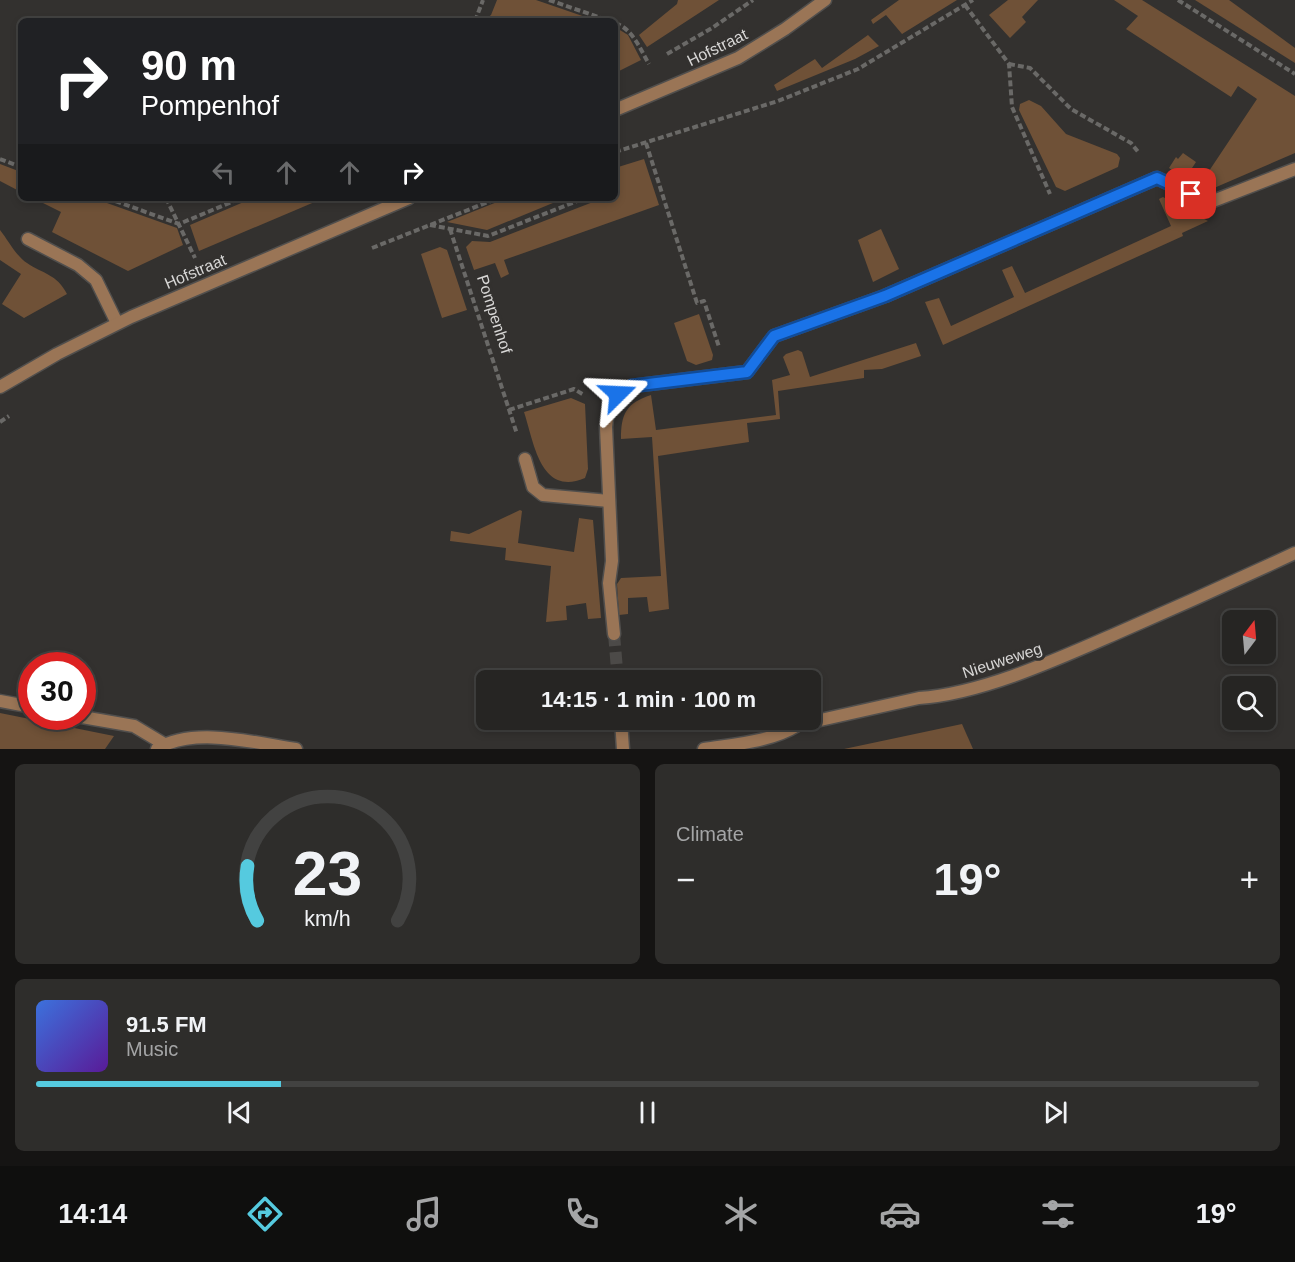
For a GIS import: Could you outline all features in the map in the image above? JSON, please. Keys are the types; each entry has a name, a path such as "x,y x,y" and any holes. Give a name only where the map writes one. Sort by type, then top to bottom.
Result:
{"street":[{"name":"Hofstraat","path":"618,109 738,58 785,29 825,0"},
{"path":"614,634 609,583 612,561 606,427 608,409 618,394 632,386 747,372 774,336 885,296 1157,178 1208,203 1295,169"},
{"name":"Hofstraat","path":"0,387 117,323 402,201"},
{"path":"27,240 78,264 96,280 117,323"},
{"path":"525,459 533,487 543,495 609,501"},
{"name":"Nieuweweg","path":"704,749 742,743 786,732 798,725 919,698 939,697 1015,675 1086,647 1295,553"},
{"path":"0,701 18,704"},
{"path":"96,719 134,726 161,747 186,738 210,737 296,749"},
{"path":"622,730 623,749"}],"path":[{"path":"477,18 483,0"},
{"path":"549,0 601,18"},
{"path":"642,68 712,28 753,0"},
{"path":"618,152 778,101 858,69 973,0"},
{"path":"1178,0 1295,74"},
{"path":"965,5 1009,64 1012,107 1061,220"},
{"path":"618,24 631,34 649,64"},
{"path":"1009,64 1030,68 1071,109 1131,143 1157,178"},
{"path":"646,142 697,303 704,301 727,374"},
{"path":"0,159 18,166"},
{"path":"115,201 179,224 234,201"},
{"path":"168,201 195,258"},
{"path":"366,251 490,201"},
{"path":"429,225 488,236 577,201"},
{"name":"Pompenhof","path":"450,229 525,459"},
{"path":"509,410 574,389 608,409"},
{"path":"0,422 13,413"}],"shaded area":[{"path":"497,0 536,0 588,18 487,18 491,15"},
{"path":"678,0 719,0 647,47 639,35 677,4"},
{"path":"899,0 957,0 902,34 886,15 873,24 871,20"},
{"path":"1008,0 1038,0 1022,17 1026,22 1010,38 989,15"},
{"path":"1114,0 1142,0 1295,96 1295,153 1214,188 1196,185 1169,168 1176,157 1178,159 1183,153 1196,162 1192,168 1205,177 1257,99 1238,86 1231,97 1126,29 1138,16"},
{"path":"1195,0 1229,0 1295,48 1295,63"},
{"path":"618,29 628,35 641,60 618,72"},
{"path":"868,35 879,46 855,59 777,91 774,85 815,59 822,68"},
{"path":"1029,100 1041,106 1066,134 1117,154 1120,158 1118,167 1065,191 1056,187 1019,110 1020,104"},
{"path":"644,159 659,205 504,260 509,274 501,278 495,263 474,270 466,247 472,241 490,242 594,201 618,201 618,167"},
{"path":"0,164 18,171 18,190 0,181"},
{"path":"1163,197 1208,221 1182,233 1183,236 943,345 925,302 939,298 951,326 1014,297 1002,270 1012,266 1025,293 1171,226 1159,199"},
{"path":"39,201 101,201 177,228 183,245 128,271 52,232 61,212"},
{"path":"246,201 317,201 199,251 190,225"},
{"path":"500,201 558,201 487,230 447,222"},
{"path":"881,229 899,269 873,282 858,240"},
{"path":"0,230 23,260 54,278 67,294 24,318 2,304 21,274 0,260"},
{"path":"440,247 447,250 467,310 442,318 421,254"},
{"path":"699,314 713,355 712,360 696,365 687,361 674,323"},
{"path":"916,343 921,356 882,369 864,370 864,378 778,391 780,419 747,423 749,442 658,456 669,609 649,612 647,597 628,598 628,614 619,615 617,584 621,578 661,576 652,437 621,439 624,416 631,406 651,395 656,430 776,415 772,380 790,375 783,357 786,354 798,350 802,352 810,377"},
{"path":"571,398 585,404 588,469 585,478 570,482 558,480 541,463 524,412"},
{"path":"522,511 518,543 574,552 579,518 593,520 601,618 588,619 586,603 566,606 567,620 546,622 551,566 505,560 506,548 450,541 451,531 469,534"},
{"path":"0,713 18,717 18,730 84,730 114,736 105,749 0,749"},
{"path":"962,724 973,749 844,749"}],"tunnel":[{"path":"614,634 617,670"}],"route":[{"path":"618,394 632,386 747,372 774,336 885,296 1157,178 1191,194"}]}
